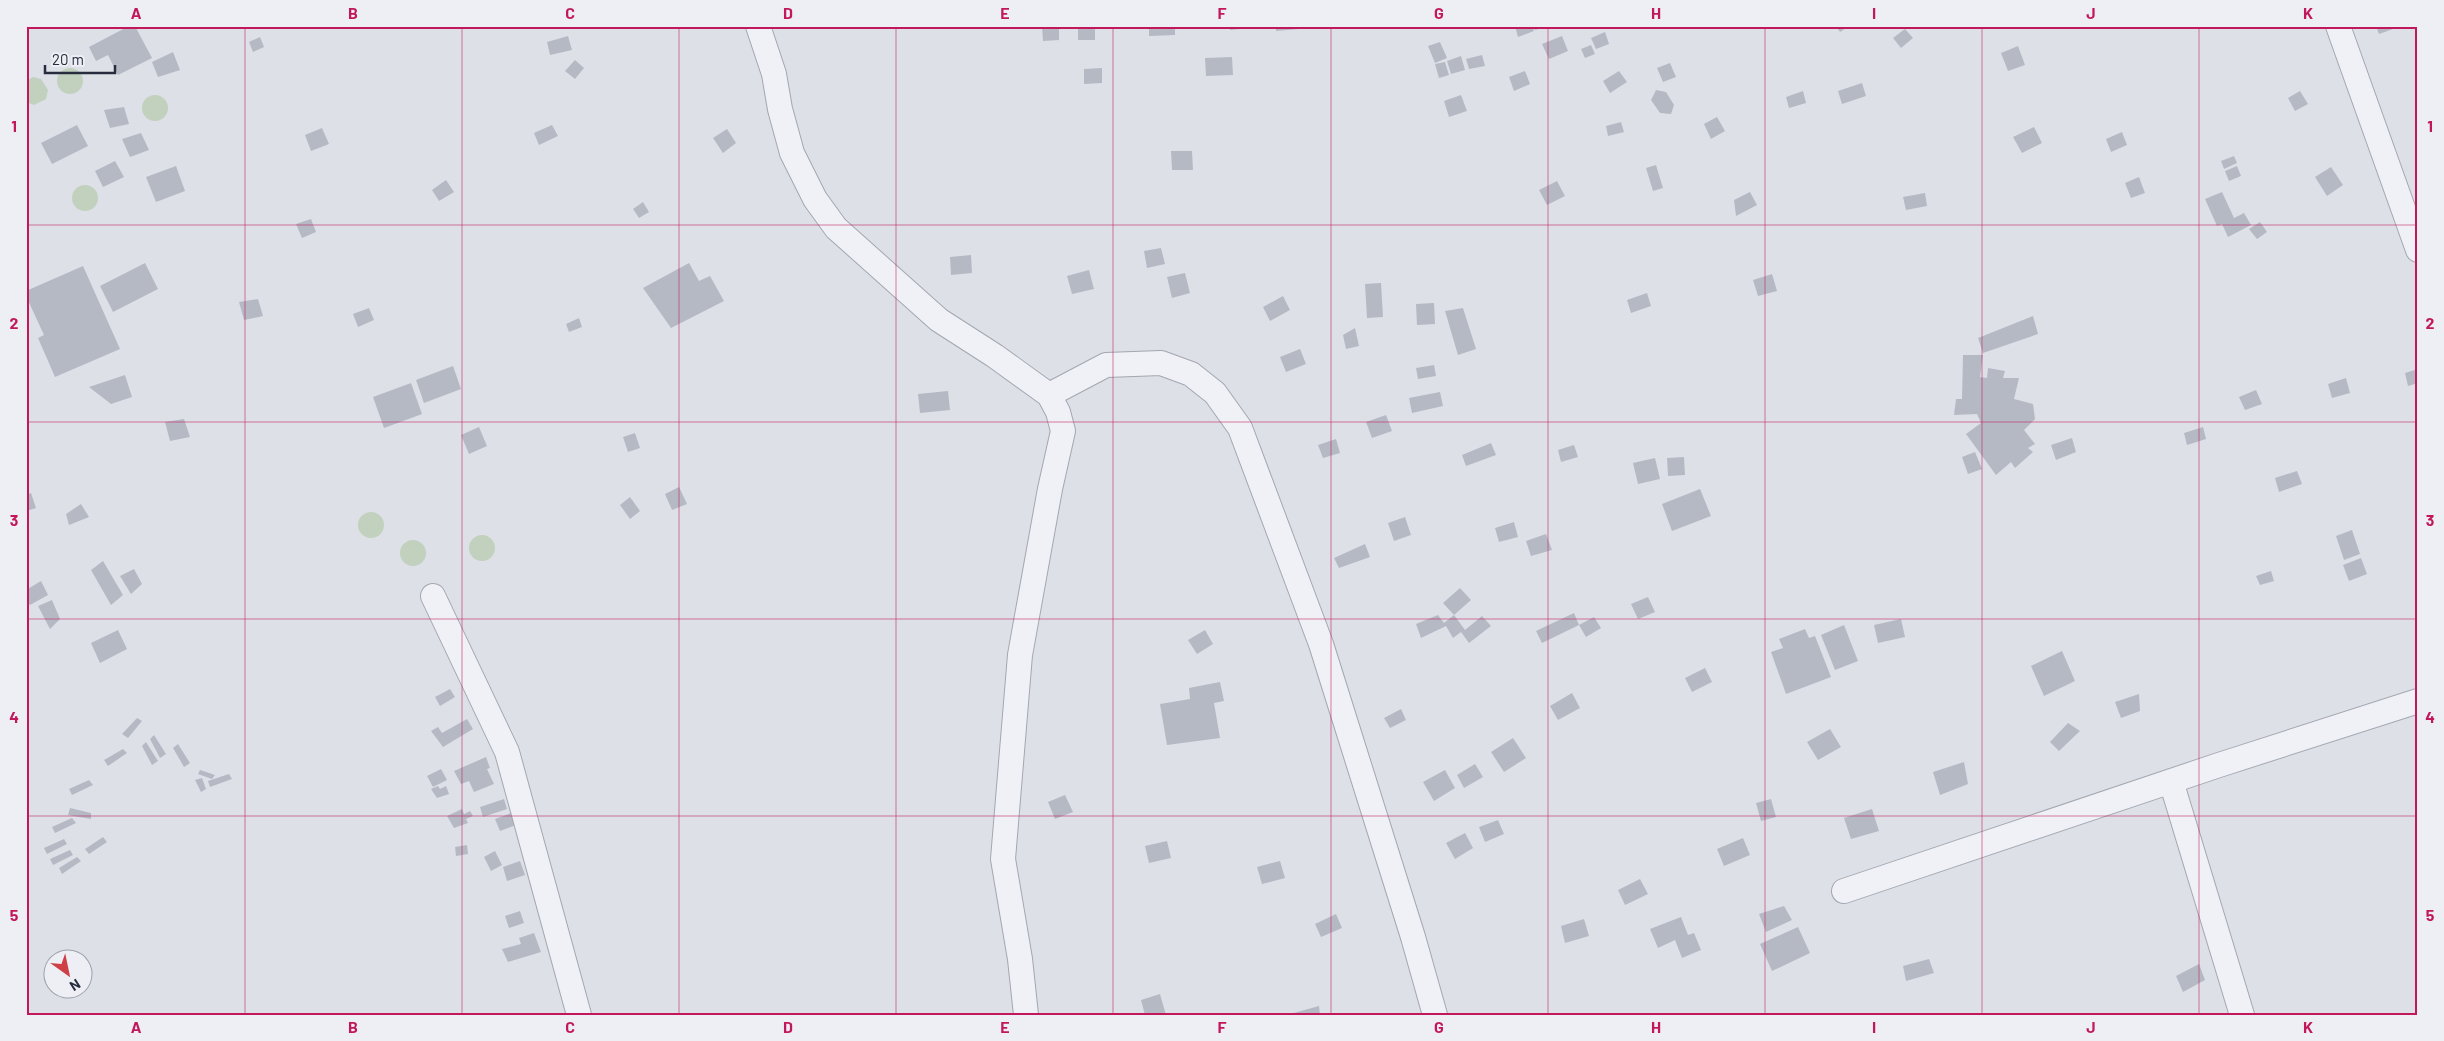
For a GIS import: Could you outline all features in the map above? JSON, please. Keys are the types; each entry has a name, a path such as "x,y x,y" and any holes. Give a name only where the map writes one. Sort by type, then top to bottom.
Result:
{"street":[{"path":"758,26 774,74 780,109 792,152 814,199 836,228 939,320 995,356 1049,395 1058,412 1063,431 1050,489 1020,655 1003,859 1020,959 1026,1015"},
{"path":"2338,26 2418,250"},
{"path":"1049,395 1106,365 1161,363 1191,374 1215,393 1240,428 1322,644 1435,1015"},
{"path":"433,596 508,752 579,1015"},
{"path":"1844,891 2418,701"},
{"path":"2172,781 2242,1015"}],"green space":[{"path":"70,68 79,72 83,81 79,90 70,94 61,90 57,81 61,72"},
{"path":"33,77 41,79 48,90 46,99 34,105 26,102 26,81"},
{"path":"155,95 164,99 168,108 164,117 155,121 146,117 142,108 146,99"},
{"path":"85,185 95,188 98,198 95,208 85,211 75,208 72,198 75,188"},
{"path":"371,512 380,516 384,525 380,534 371,538 362,534 358,525 362,516"},
{"path":"482,535 491,539 495,548 491,557 482,561 473,557 469,548 473,539"},
{"path":"413,540 422,544 426,553 422,562 413,566 404,562 400,553 404,544"}],"building":[{"path":"129,26 135,26 152,58 118,75 108,55 96,61 89,47"},
{"path":"1059,26 1059,40 1043,41 1042,27"},
{"path":"1078,26 1095,26 1095,40 1078,40"},
{"path":"1149,26 1175,26 1175,35 1149,36"},
{"path":"1229,26 1250,26 1251,28 1230,30"},
{"path":"1276,26 1299,26 1299,29 1276,31"},
{"path":"1515,26 1532,26 1534,31 1518,37"},
{"path":"1533,26 1546,26 1546,27 1535,30"},
{"path":"1836,26 1849,26 1840,32"},
{"path":"2376,26 2392,26 2393,29 2379,34"},
{"path":"1905,29 1913,38 1901,48 1893,38"},
{"path":"1605,32 1609,44 1596,49 1591,38"},
{"path":"568,36 572,50 550,55 547,42"},
{"path":"1562,36 1568,51 1549,59 1542,44"},
{"path":"260,37 264,47 253,52 249,42"},
{"path":"1440,42 1447,58 1435,63 1428,46"},
{"path":"1591,45 1595,54 1585,58 1581,49"},
{"path":"2018,46 2025,65 2008,71 2001,53"},
{"path":"173,52 180,70 158,77 152,62"},
{"path":"1482,55 1485,66 1469,69 1466,59"},
{"path":"1461,56 1465,70 1451,74 1447,61"},
{"path":"1232,57 1233,75 1206,76 1205,58"},
{"path":"575,60 584,68 575,79 565,71"},
{"path":"1445,62 1449,75 1439,78 1435,64"},
{"path":"1670,63 1676,77 1663,82 1657,68"},
{"path":"1102,68 1102,83 1084,84 1084,69"},
{"path":"1525,71 1530,84 1514,91 1509,77"},
{"path":"1619,71 1627,82 1610,93 1603,81"},
{"path":"1862,83 1866,96 1842,104 1838,91"},
{"path":"1656,90 1666,92 1674,105 1671,114 1660,113 1651,100"},
{"path":"1803,91 1806,103 1789,108 1786,97"},
{"path":"2300,91 2308,104 2295,111 2288,98"},
{"path":"1461,95 1467,111 1449,117 1444,101"},
{"path":"124,107 129,124 110,128 104,110"},
{"path":"1717,117 1725,131 1711,139 1704,124"},
{"path":"1621,122 1624,132 1608,136 1606,126"},
{"path":"77,125 88,146 52,164 41,143"},
{"path":"552,125 558,136 539,145 534,133"},
{"path":"2034,127 2042,143 2022,153 2013,137"},
{"path":"322,128 329,144 311,151 305,135"},
{"path":"727,129 736,143 723,153 713,138"},
{"path":"2122,132 2127,145 2111,152 2106,139"},
{"path":"141,133 149,150 130,157 122,139"},
{"path":"1171,151 1192,151 1193,170 1172,170"},
{"path":"2234,156 2237,163 2224,169 2221,161"},
{"path":"115,161 124,177 103,187 95,171"},
{"path":"1656,165 1663,188 1653,191 1646,168"},
{"path":"176,166 185,191 156,202 146,177"},
{"path":"2237,166 2241,176 2229,181 2225,171"},
{"path":"2331,167 2343,185 2327,196 2315,177"},
{"path":"2139,177 2145,193 2131,198 2125,183"},
{"path":"446,180 454,192 439,201 432,190"},
{"path":"1557,181 1565,196 1547,205 1539,190"},
{"path":"1750,192 1757,205 1736,216 1734,200"},
{"path":"2222,192 2234,218 2244,213 2251,225 2228,237 2222,224 2217,226 2205,199"},
{"path":"1925,193 1927,206 1906,210 1903,197"},
{"path":"643,202 649,212 639,218 633,209"},
{"path":"311,219 316,232 302,238 296,224"},
{"path":"2260,222 2267,232 2257,239 2249,229"},
{"path":"1161,248 1165,264 1147,268 1144,251"},
{"path":"971,255 972,273 951,275 950,257"},
{"path":"145,263 158,289 113,312 100,286"},
{"path":"689,263 699,281 710,276 724,301 671,328 643,288"},
{"path":"83,266 120,349 55,377 38,338 44,335 26,296 26,291"},
{"path":"1089,270 1094,289 1072,294 1067,276"},
{"path":"1185,273 1190,293 1172,298 1167,277"},
{"path":"1772,274 1777,291 1758,296 1753,280"},
{"path":"1381,283 1383,317 1367,318 1365,284"},
{"path":"1647,293 1651,306 1631,313 1627,300"},
{"path":"1283,296 1290,310 1270,321 1263,307"},
{"path":"258,299 263,316 244,320 239,302"},
{"path":"1434,303 1435,324 1417,325 1416,304"},
{"path":"369,308 374,320 358,327 353,314"},
{"path":"1463,308 1476,349 1458,355 1445,311"},
{"path":"2033,316 2038,334 1983,353 1978,338"},
{"path":"579,318 582,327 569,332 566,324"},
{"path":"1355,328 1359,346 1346,349 1343,335"},
{"path":"1300,349 1306,364 1286,372 1280,357"},
{"path":"1963,355 1983,355 1980,377 1987,378 1988,368 2005,371 2003,378 2019,378 2014,399 2033,404 2035,419 2024,430 2035,444 2028,448 2033,452 2015,468 2011,462 1996,475 1966,434 1981,423 1977,414 1954,415 1956,399 1962,399"},
{"path":"1434,365 1436,376 1418,379 1416,368"},
{"path":"453,366 461,389 424,403 416,380"},
{"path":"2418,369 2418,383 2408,386 2405,373"},
{"path":"125,375 132,397 111,404 89,387"},
{"path":"2346,378 2350,393 2332,398 2328,384"},
{"path":"411,383 422,414 384,428 373,397"},
{"path":"2256,390 2262,404 2245,410 2239,397"},
{"path":"948,391 950,410 920,413 918,394"},
{"path":"1440,392 1443,406 1412,413 1409,398"},
{"path":"1386,415 1392,431 1372,438 1366,422"},
{"path":"184,419 190,437 170,441 165,422"},
{"path":"479,427 487,446 469,454 461,435"},
{"path":"2203,427 2206,439 2187,445 2184,433"},
{"path":"635,433 640,448 628,452 623,437"},
{"path":"2072,438 2076,452 2056,460 2051,445"},
{"path":"1336,439 1340,453 1323,458 1318,445"},
{"path":"1491,443 1496,455 1466,466 1462,455"},
{"path":"1574,445 1578,457 1561,462 1558,450"},
{"path":"1975,452 1982,469 1968,474 1962,457"},
{"path":"1684,457 1685,475 1668,476 1667,458"},
{"path":"1655,458 1660,479 1638,484 1633,463"},
{"path":"2297,471 2302,484 2279,492 2275,478"},
{"path":"679,487 687,504 672,510 665,494"},
{"path":"1700,489 1711,516 1672,531 1662,504"},
{"path":"31,493 36,508 26,511 26,495"},
{"path":"630,497 640,511 630,519 620,505"},
{"path":"81,504 89,517 69,525 66,514"},
{"path":"1405,517 1411,535 1394,541 1388,523"},
{"path":"1514,522 1518,537 1499,542 1495,528"},
{"path":"2352,530 2360,554 2344,560 2336,536"},
{"path":"1546,534 1552,550 1531,556 1526,541"},
{"path":"1365,544 1370,557 1339,568 1334,558"},
{"path":"2361,558 2367,574 2349,581 2343,565"},
{"path":"103,561 123,595 111,605 91,570"},
{"path":"134,569 142,584 131,594 120,576"},
{"path":"2271,571 2274,581 2260,585 2256,576"},
{"path":"41,581 48,595 30,605 26,600 26,590"},
{"path":"1460,588 1471,600 1454,615 1443,603"},
{"path":"1648,597 1655,612 1638,619 1631,604"},
{"path":"52,600 60,619 50,629 38,606"},
{"path":"1574,613 1579,625 1542,643 1536,631"},
{"path":"1438,615 1444,623 1454,615 1465,630 1482,616 1491,626 1469,643 1461,632 1453,638 1446,626 1421,638 1416,624"},
{"path":"1594,617 1601,628 1586,637 1579,625"},
{"path":"1901,619 1905,637 1878,643 1874,625"},
{"path":"1844,625 1858,661 1835,670 1821,635"},
{"path":"1805,629 1809,638 1815,636 1831,677 1786,694 1771,652 1783,648 1779,639"},
{"path":"118,630 127,649 100,663 91,643"},
{"path":"1205,630 1213,644 1197,654 1188,640"},
{"path":"2062,651 2075,681 2044,696 2031,666"},
{"path":"1705,668 1712,682 1692,692 1685,678"},
{"path":"1220,682 1224,701 1214,703 1220,738 1167,745 1160,704 1190,699 1189,688"},
{"path":"450,689 455,697 440,706 435,697"},
{"path":"1572,693 1580,708 1558,720 1550,706"},
{"path":"2139,694 2140,711 2121,718 2115,702"},
{"path":"1401,709 1406,720 1390,728 1384,718"},
{"path":"137,718 142,721 128,738 122,734"},
{"path":"467,719 473,729 443,747 431,731 438,727 442,733"},
{"path":"2068,723 2080,731 2059,751 2050,742"},
{"path":"1830,729 1841,747 1818,760 1807,742"},
{"path":"154,735 166,754 160,758 150,739"},
{"path":"1513,738 1526,758 1504,772 1491,752"},
{"path":"146,742 158,761 152,765 142,746"},
{"path":"178,744 190,763 184,767 173,748"},
{"path":"123,749 127,753 108,766 104,760"},
{"path":"486,757 490,768 487,769 494,784 474,792 469,781 461,784 454,771"},
{"path":"1964,762 1968,784 1940,795 1933,772"},
{"path":"1475,764 1483,777 1464,788 1457,775"},
{"path":"441,769 447,780 433,787 427,776"},
{"path":"200,770 215,775 212,779 198,774"},
{"path":"1445,770 1455,788 1434,801 1423,782"},
{"path":"229,774 232,779 210,787 208,781"},
{"path":"202,778 206,789 201,792 195,780"},
{"path":"89,780 93,785 72,795 69,789"},
{"path":"438,786 440,789 446,786 449,794 437,798 431,789"},
{"path":"1065,795 1073,812 1055,819 1048,802"},
{"path":"504,799 507,809 483,817 480,807"},
{"path":"1771,799 1776,817 1761,821 1756,803"},
{"path":"70,808 91,813 91,819 68,815"},
{"path":"462,809 464,814 470,811 473,816 466,819 468,823 454,828 447,816"},
{"path":"1872,809 1879,831 1851,839 1844,818"},
{"path":"511,813 516,825 500,831 495,819"},
{"path":"72,818 76,823 55,833 52,827"},
{"path":"1498,820 1504,834 1485,842 1479,827"},
{"path":"1465,833 1473,848 1455,859 1446,843"},
{"path":"103,837 107,842 89,854 85,849"},
{"path":"1743,838 1750,855 1724,866 1717,849"},
{"path":"64,839 67,844 47,854 44,848"},
{"path":"1167,841 1171,858 1149,863 1145,846"},
{"path":"467,845 468,854 456,856 455,847"},
{"path":"70,850 73,855 53,865 50,859"},
{"path":"495,851 502,865 491,871 484,857"},
{"path":"77,857 81,861 62,874 59,868"},
{"path":"520,861 525,875 507,881 503,867"},
{"path":"1280,861 1285,878 1262,884 1257,867"},
{"path":"1640,879 1648,894 1625,905 1618,890"},
{"path":"1784,906 1792,920 1766,932 1759,914"},
{"path":"520,911 524,923 509,928 505,916"},
{"path":"1336,914 1342,928 1321,937 1315,924"},
{"path":"1681,917 1688,935 1694,933 1701,950 1682,958 1675,940 1658,948 1650,929"},
{"path":"1584,919 1589,936 1565,943 1561,926"},
{"path":"1798,927 1810,953 1772,971 1760,944"},
{"path":"534,933 541,952 508,962 502,949 521,944 519,938"},
{"path":"1929,959 1934,973 1906,981 1903,966"},
{"path":"2199,964 2205,980 2183,992 2176,976"},
{"path":"1160,994 1166,1015 1145,1015 1141,1000"},
{"path":"1319,1006 1320,1015 1290,1015 1290,1014"}]}
